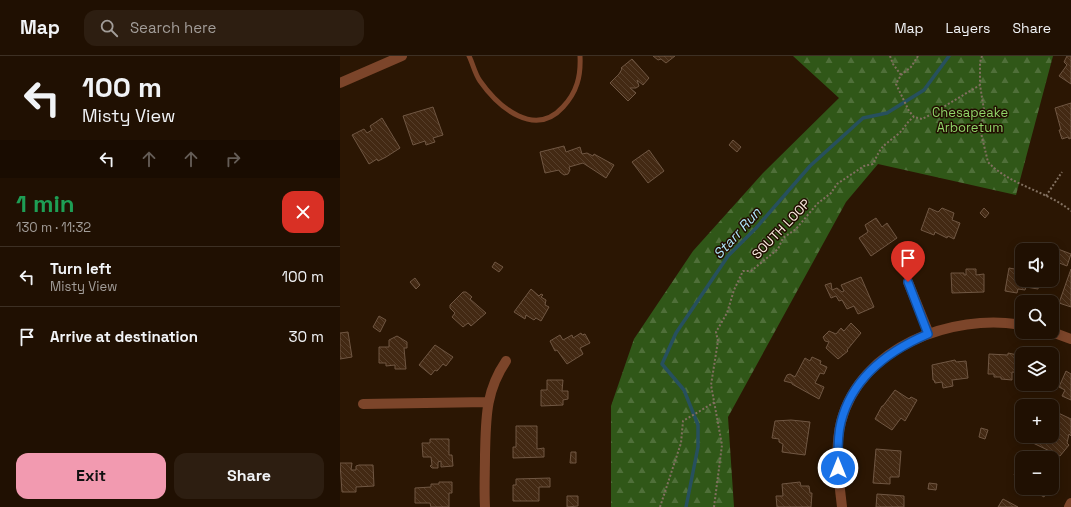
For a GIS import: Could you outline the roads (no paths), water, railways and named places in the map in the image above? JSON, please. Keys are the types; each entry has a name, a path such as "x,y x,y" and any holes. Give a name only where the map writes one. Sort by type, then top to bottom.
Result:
{"street":[{"path":"340,83 402,56"},
{"path":"908,282 928,334"},
{"path":"842,507 838,468 838,439 840,423 850,399 862,379 890,354 928,334 969,324 995,322 1015,324"},
{"path":"1059,335 1071,339"},
{"path":"485,507 488,402 498,373 506,361"},
{"path":"363,404 488,402"},
{"path":"1069,507 1071,503"}],"lane":[{"path":"469,56 479,80 491,95 518,116 530,121 552,118 567,103 578,83 580,56"}],"waterway":[{"name":"Starr Run","path":"686,507 698,447 698,425 684,390 662,364 676,333 728,256 756,228 810,166 863,118 887,113 924,90 949,56"}],"park label":[{"name":"Chesapeake Arboretum","path":"970,120"}]}
